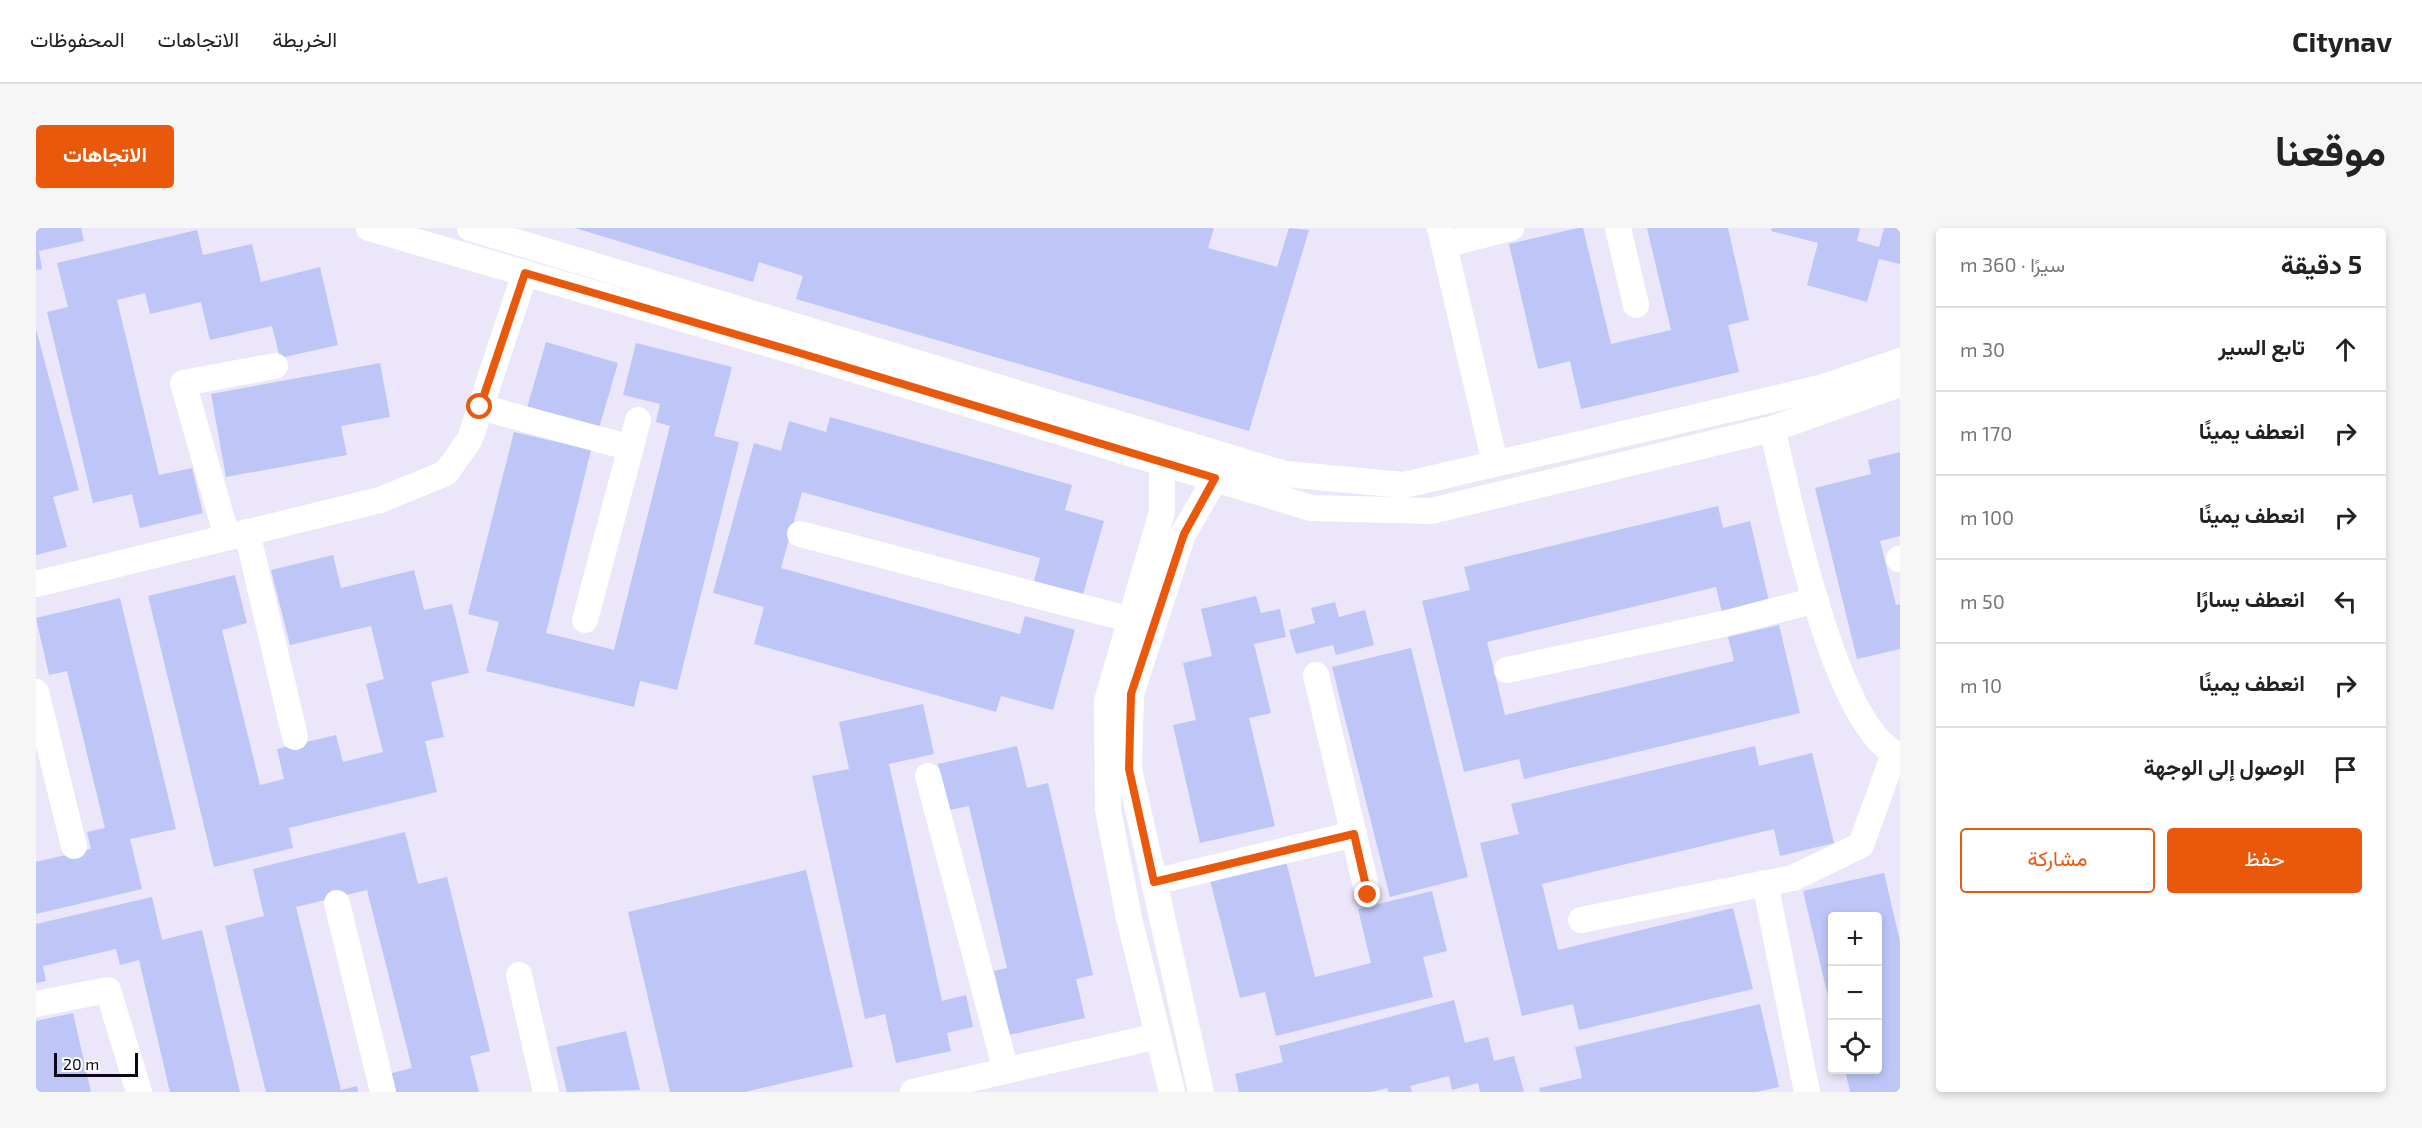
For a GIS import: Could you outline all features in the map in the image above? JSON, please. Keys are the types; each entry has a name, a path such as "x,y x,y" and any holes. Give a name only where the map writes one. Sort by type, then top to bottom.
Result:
{"street":[{"path":"369,228 1311,508 1431,511 1772,429 1900,384"},
{"path":"470,228 1285,474 1404,485 1820,388 1900,361"},
{"path":"1495,464 1442,237 1511,228"},
{"path":"1617,228 1636,305"},
{"path":"36,584 380,500 446,473 470,439 525,273"},
{"path":"275,366 183,383 237,534 295,737"},
{"path":"480,407 631,448"},
{"path":"585,620 638,420"},
{"path":"1581,920 1793,878 1861,845 1897,755 1865,724 1836,664 1816,600 1772,429"},
{"path":"1162,463 1162,512 1107,701 1108,810 1129,918 1172,1092"},
{"path":"1201,1092 1129,769 1131,694 1184,534 1215,478"},
{"path":"801,534 1132,620"},
{"path":"1507,670 1723,624 1816,600"},
{"path":"1316,675 1368,895"},
{"path":"36,692 74,846"},
{"path":"928,776 1006,1071"},
{"path":"1154,882 1354,834"},
{"path":"1766,884 1807,1092"},
{"path":"337,903 383,1092"},
{"path":"519,975 546,1092"},
{"path":"36,1004 108,990 139,1092"},
{"path":"913,1092 1158,1036"}],"building":[{"path":"36,228 81,228 84,241 39,251 42,269 36,270"},
{"path":"575,228 1214,228 1208,248 1277,267 1289,228 1309,230 1249,431 796,299 803,276 759,262 753,282"},
{"path":"1583,228 1611,344 1671,330 1647,228 1728,228 1749,320 1728,325 1739,372 1581,409 1570,361 1538,369 1509,244"},
{"path":"1772,228 1860,228 1857,241 1879,247 1884,228 1900,228 1900,264 1879,259 1867,302 1807,285 1818,243 1771,231"},
{"path":"197,230 203,255 252,244 261,282 320,267 338,345 280,358 272,326 210,340 201,302 150,314 145,293 117,300 159,475 192,468 203,513 140,528 132,494 93,503 47,312 68,307 57,263"},
{"path":"36,329 79,490 53,497 67,547 36,555"},
{"path":"546,342 618,363 599,428 527,408"},
{"path":"636,343 732,367 714,436 739,442 677,690 640,681 634,707 486,671 499,622 468,614 514,432 591,450 546,633 614,650 670,426 656,422 660,404 623,395"},
{"path":"380,363 390,417 341,426 347,455 226,477 211,394"},
{"path":"830,417 1072,485 1065,510 1104,521 1083,594 1034,581 1040,558 802,492 781,568 1020,634 1025,616 1075,630 1053,710 1001,696 996,712 754,644 764,607 713,593 754,443 781,451 789,421 826,432"},
{"path":"1900,452 1900,536 1880,541 1896,605 1900,604 1900,649 1857,659 1815,488 1871,474 1868,460"},
{"path":"1718,506 1723,528 1750,521 1769,601 1722,612 1716,587 1487,642 1505,715 1734,661 1728,637 1779,625 1800,713 1524,779 1519,759 1464,772 1422,601 1470,590 1464,567"},
{"path":"333,555 341,588 414,570 424,610 452,604 469,673 431,682 444,737 425,741 437,792 289,828 293,848 214,867 148,596 235,575 247,623 222,630 260,785 284,779 277,749 336,735 343,762 383,752 366,684 384,679 371,626 290,645 271,570"},
{"path":"1256,596 1261,613 1280,609 1286,637 1254,644 1271,713 1249,718 1275,826 1200,843 1173,725 1196,720 1183,663 1212,656 1201,609"},
{"path":"120,598 176,829 130,839 142,889 36,914 36,862 91,849 87,832 105,828 67,671 49,675 36,618"},
{"path":"1335,602 1339,617 1365,610 1374,645 1336,655 1333,645 1296,654 1289,630 1315,623 1311,608"},
{"path":"1411,648 1468,877 1390,897 1332,667"},
{"path":"923,704 934,754 889,764 942,1001 966,995 973,1027 947,1033 951,1051 896,1063 885,1014 865,1019 812,776 849,769 839,722"},
{"path":"1017,746 1027,788 1048,783 1093,975 1076,979 1085,1018 1009,1035 994,971 1007,968 969,806 949,810 938,764"},
{"path":"1755,746 1759,766 1812,753 1834,843 1780,856 1774,829 1542,884 1558,950 1733,908 1753,989 1579,1030 1573,1004 1522,1016 1480,843 1519,834 1511,804"},
{"path":"405,832 418,884 447,877 490,1051 470,1056 479,1092 393,1092 388,1074 412,1068 367,890 296,907 341,1090 357,1086 358,1092 266,1092 225,926 264,916 253,869"},
{"path":"1285,857 1315,977 1371,963 1358,909 1432,891 1447,951 1423,957 1433,997 1276,1036 1265,992 1240,998 1209,876"},
{"path":"806,870 853,1067 745,1092 670,1092 628,912"},
{"path":"1884,873 1900,941 1900,1092 1850,1092 1846,1074 1882,1074 1882,912 1828,912 1828,996 1803,891"},
{"path":"152,897 162,940 202,930 240,1092 170,1092 139,960 120,965 116,949 43,966 46,981 36,983 36,924"},
{"path":"1454,1000 1465,1043 1488,1037 1494,1061 1514,1056 1524,1092 1480,1092 1478,1083 1452,1090 1449,1076 1410,1086 1412,1092 1389,1092 1387,1088 1371,1092 1239,1092 1235,1074 1283,1062 1279,1046"},
{"path":"1760,1004 1779,1087 1756,1092 1540,1092 1539,1088 1582,1078 1575,1047"},
{"path":"73,1013 91,1092 36,1092 36,1021"},
{"path":"626,1031 640,1090 567,1092 556,1047"}],"route":[{"path":"480,407 525,273 1215,478 1184,534 1131,694 1129,769 1154,882 1354,834 1368,895"}]}
